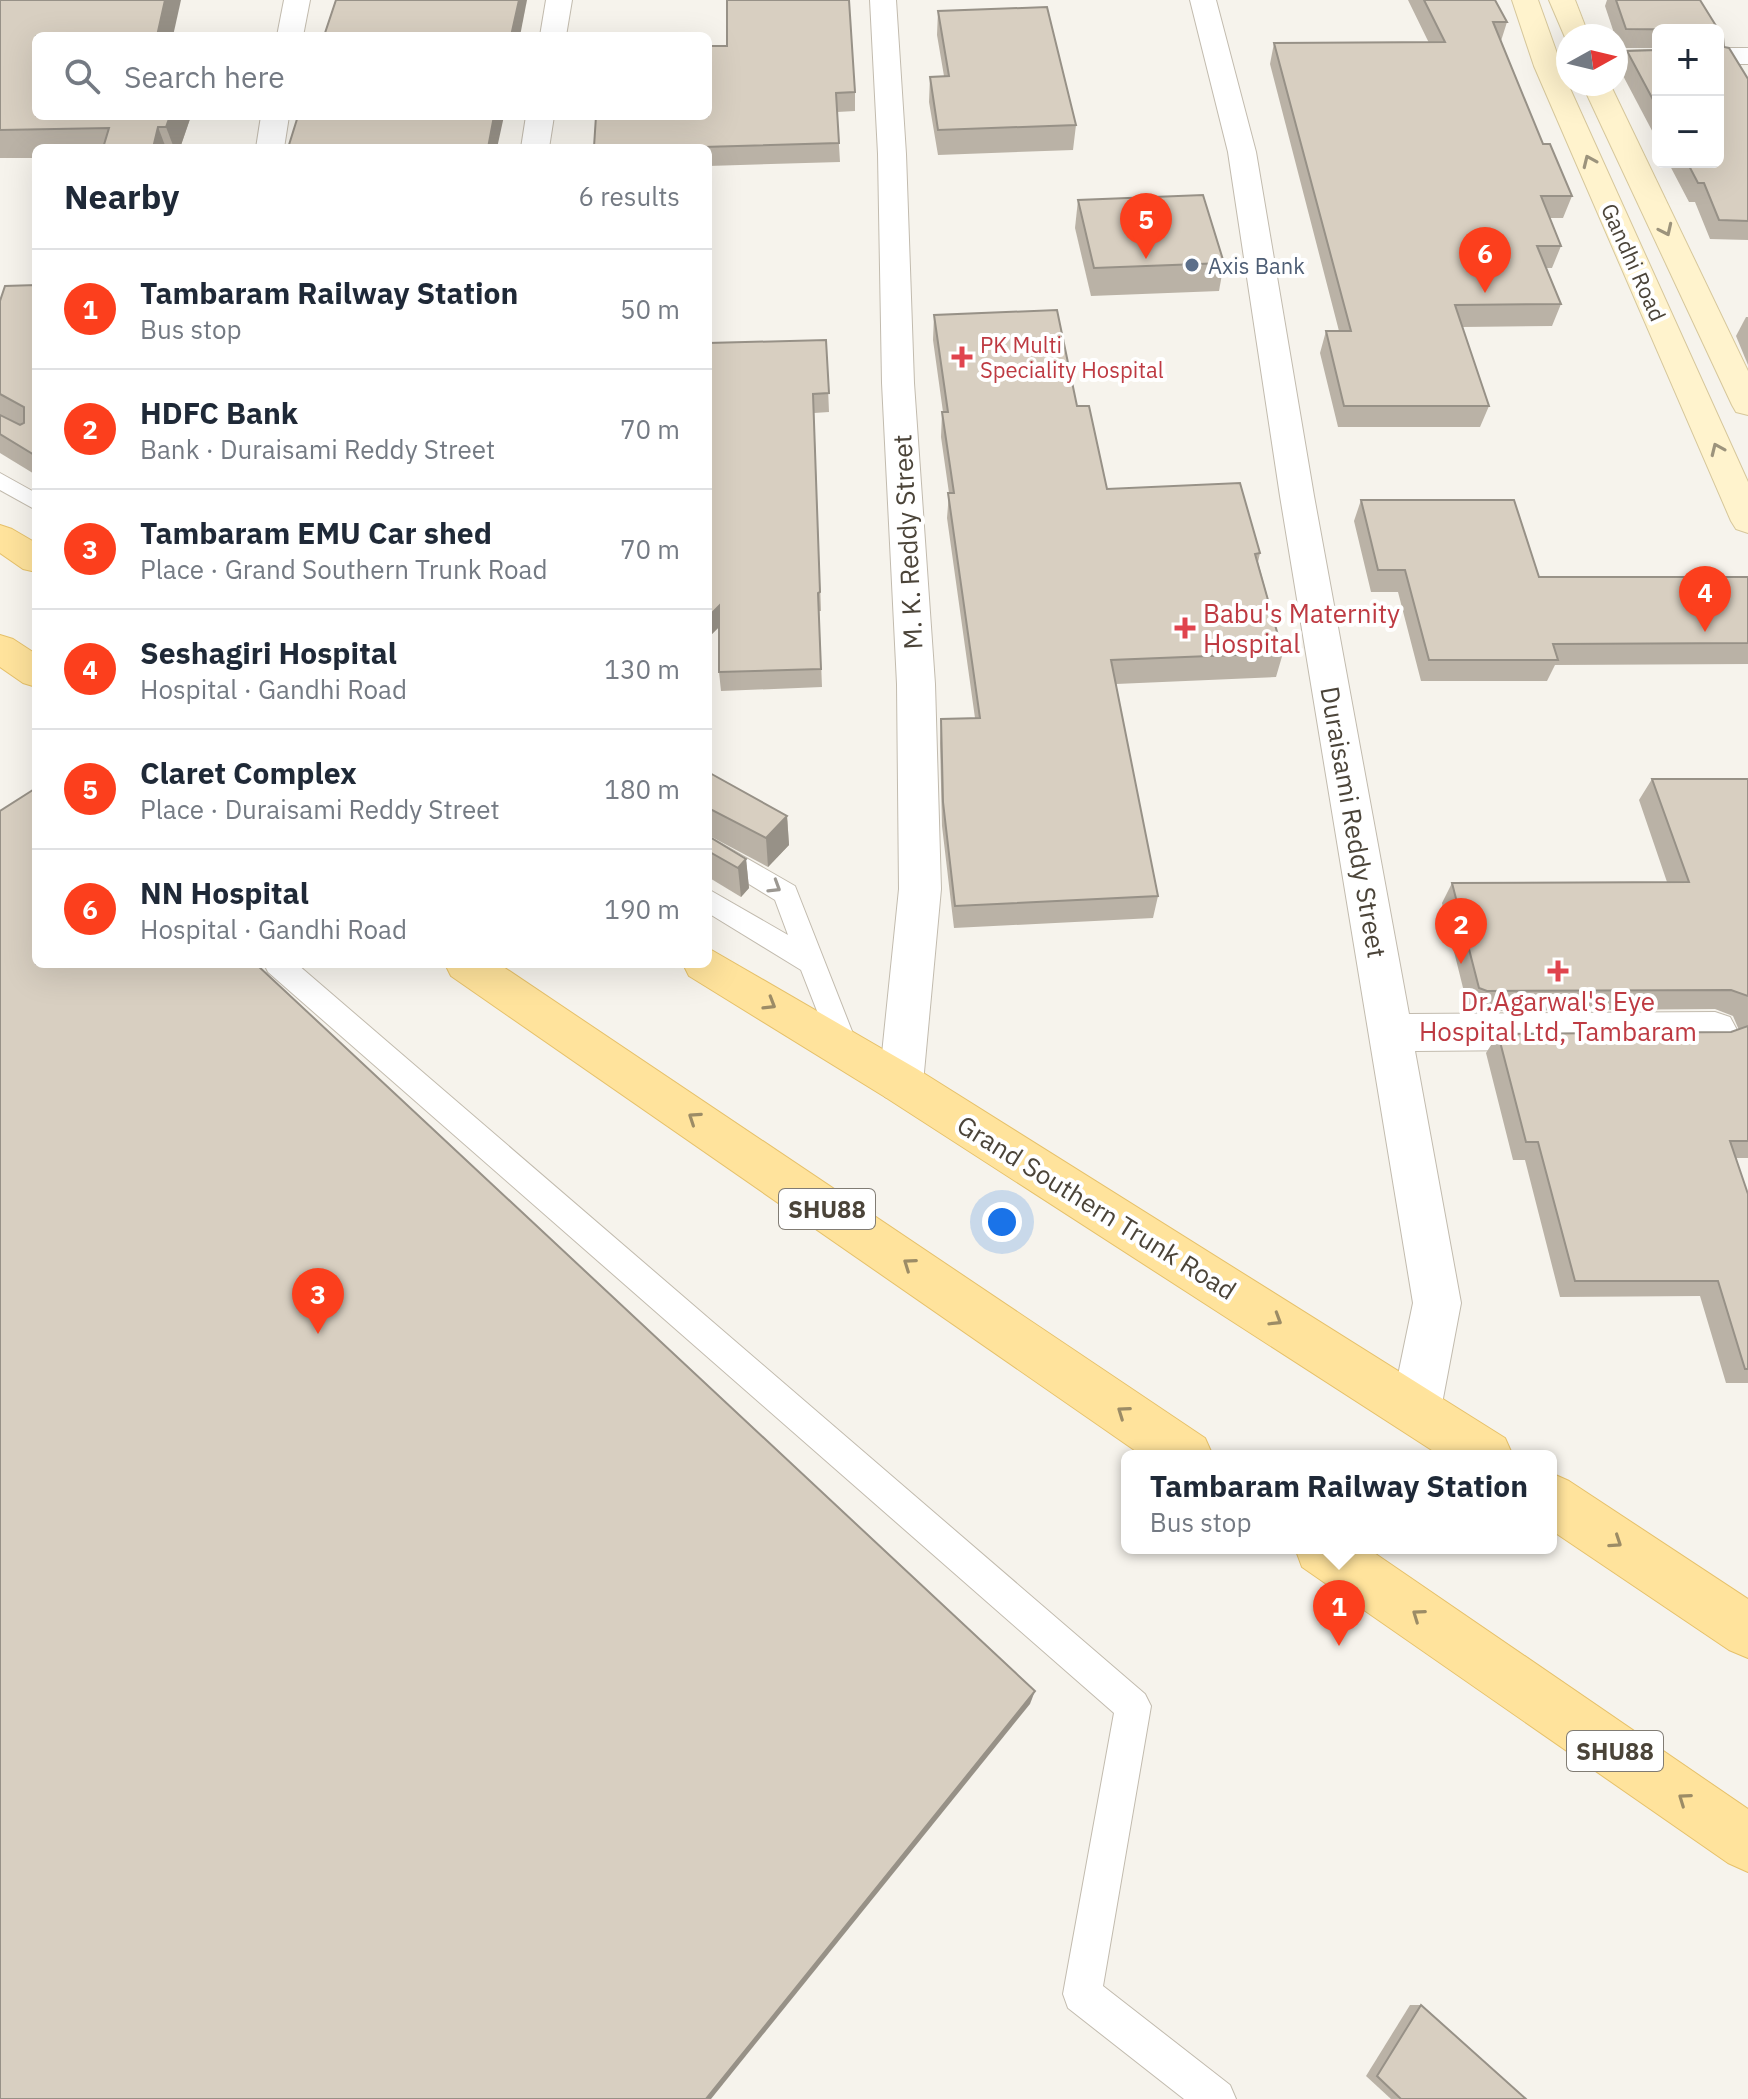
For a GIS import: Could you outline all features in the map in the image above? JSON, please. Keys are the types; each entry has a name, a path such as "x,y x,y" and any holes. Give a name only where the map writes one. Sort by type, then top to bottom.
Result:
{"main road":[{"name":"Gandhi Road","path":"1525,0 1547,66 1748,521"},
{"path":"1562,0 1571,24"},
{"name":"Gandhi Road","path":"1602,96 1748,405"},
{"path":"0,537 32,557"},
{"path":"0,648 32,670"},
{"name":"SHU88","path":"472,968 1178,1450"},
{"name":"Grand Southern Trunk Road","path":"711,968 901,1083 1478,1450"},
{"path":"1557,1503 1748,1631"},
{"name":"SHU88","path":"1330,1554 1748,1843"}],"street":[{"path":"291,32 297,0"},
{"path":"554,32 559,0"},
{"name":"M. K. Reddy Street","path":"883,0 892,154 898,383 916,684 920,873 901,1083"},
{"name":"Duraisami Reddy Street","path":"1203,0 1242,152 1297,496 1437,1303 1416,1409"},
{"path":"1724,56 1748,56"},
{"path":"1628,59 1652,58"},
{"path":"271,144 274,120"},
{"path":"536,144 539,120"},
{"path":"1391,1033 1715,1030"}],"lane":[{"path":"0,480 32,500"},
{"path":"712,848 786,893 845,1049"},
{"path":"712,902 813,963"},
{"path":"283,968 1133,1706 1082,1994 1216,2099"}],"building":[{"path":"0,0 165,0 158,32 32,32 32,120 169,120 166,127 158,127 154,144 104,144 109,128 0,130"},
{"path":"336,0 519,0 512,32 325,32"},
{"path":"727,0 849,0 855,92 836,93 839,143 712,147 712,144 594,144 596,120 712,120 712,46 727,46"},
{"path":"1424,0 1495,0 1507,22 1493,22 1543,144 1550,144 1572,196 1541,196 1561,246 1537,246 1561,304 1455,305 1489,406 1344,406 1326,331 1351,331 1274,43 1445,42"},
{"path":"1616,0 1700,0 1715,24 1652,24 1652,29 1628,29 1628,24 1624,24"},
{"path":"1047,7 1076,125 938,130 930,77 949,76 938,11"},
{"path":"1724,47 1729,48 1748,79 1748,221 1719,220 1704,183 1698,183 1690,168 1724,168"},
{"path":"1652,50 1652,98 1628,53"},
{"path":"297,120 493,120 489,144 289,144"},
{"path":"1203,195 1224,263 1094,268 1078,200"},
{"path":"32,285 32,454 0,434 0,415 20,425 24,423 24,407 0,394 0,301 5,286"},
{"path":"1057,310 1077,406 1089,406 1107,489 1240,483 1260,553 1255,554 1283,653 1111,660 1158,896 955,906 943,802 941,719 980,718 948,493 954,493 942,412 948,412 934,315"},
{"path":"826,340 829,393 813,394 821,669 719,672 719,606 712,613 712,343"},
{"path":"1361,500 1514,500 1539,577 1748,577 1748,643 1553,644 1558,660 1429,660 1405,570 1378,570"},
{"path":"712,774 787,816 766,838 712,810"},
{"path":"1652,779 1748,779 1748,996 1731,990 1487,991 1479,988 1452,883 1689,882"},
{"path":"32,791 32,968 260,968 1035,1691 706,2099 0,2099 0,811"},
{"path":"712,838 746,859 738,868 712,853"},
{"path":"1748,1026 1748,1141 1730,1141 1748,1194 1748,1369 1745,1369 1718,1281 1575,1281 1538,1142 1526,1142 1498,1034 1731,1032"},
{"path":"1421,2005 1526,2099 1401,2099 1377,2076"}],"place":[{"name":"Claret Complex","path":"1146,259"},
{"name":"Axis Bank","path":"1192,265"},
{"name":"NN Hospital","path":"1485,293"},
{"name":"PK Multi Speciality Hospital","path":"962,357"},
{"name":"Babu's Maternity Hospital","path":"1185,628"},
{"name":"Seshagiri Hospital","path":"1705,632"},
{"name":"HDFC Bank","path":"1461,964"},
{"name":"Dr.Agarwal's Eye Hospital Ltd, Tambaram","path":"1558,971"},
{"name":"Tambaram EMU Car shed","path":"318,1334"},
{"name":"Tambaram Railway Station","path":"1339,1646"}]}
